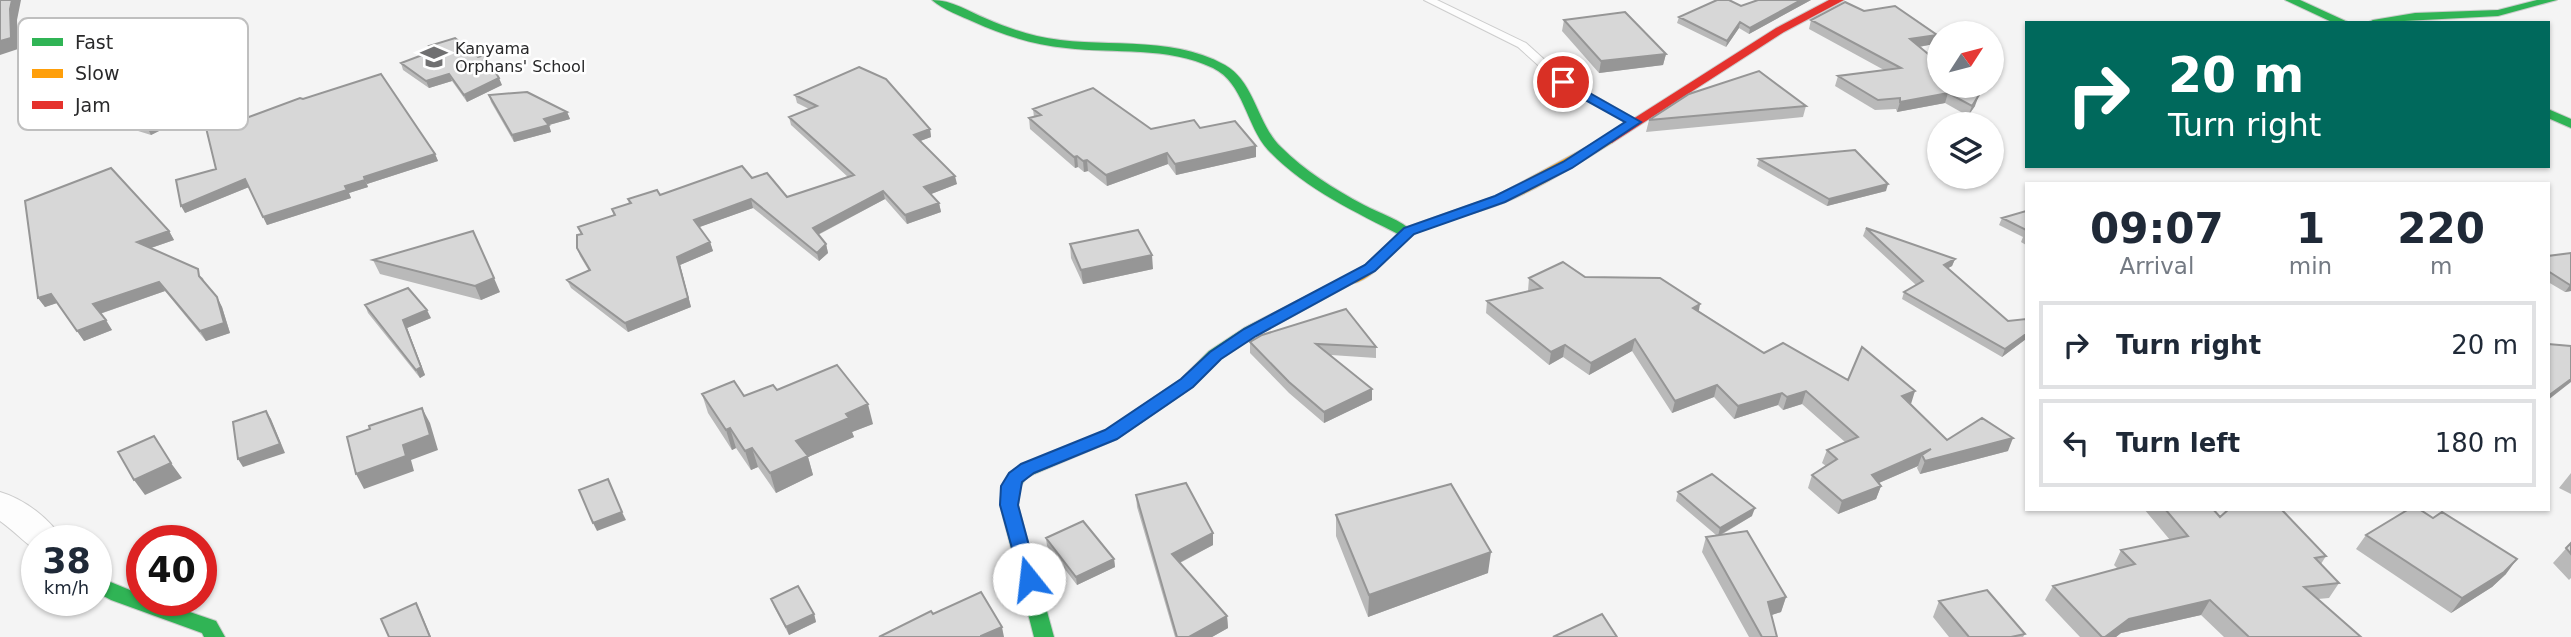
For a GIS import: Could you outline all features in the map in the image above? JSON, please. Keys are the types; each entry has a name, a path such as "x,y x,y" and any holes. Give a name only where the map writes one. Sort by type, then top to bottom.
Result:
{"main road":[{"path":"938,0 960,13 1016,34 1064,45 1176,52 1199,58 1228,71 1237,82 1254,121 1267,140 1301,171 1407,233"},
{"path":"1044,637 1009,505 1011,486 1015,478 1028,469 1111,435 1187,383 1215,355 1250,332 1370,268 1407,233 1421,225 1500,199 1567,165 1780,30 1838,0"},
{"path":"2291,0 2339,21"},
{"path":"2385,21 2415,16 2498,13 2552,0"},
{"path":"2550,114 2571,124"},
{"path":"112,591 209,628 215,637"}],"street":[{"path":"0,504 30,525"}],"lane":[{"path":"1429,0 1522,45 1563,82 1635,122"}],"building":[{"path":"0,0 12,0 11,38 0,41"},
{"path":"1717,0 1729,0 1741,6 1758,0 1801,0 1750,28 1740,22 1727,41 1679,17"},
{"path":"1845,2 1864,11 1895,6 1927,28 1927,36 1910,39 1927,53 1927,97 1900,102 1900,98 1878,100 1838,76 1901,68 1811,20"},
{"path":"1625,12 1666,54 1601,61 1564,20"},
{"path":"455,38 478,57 485,55 499,78 464,95 449,74 426,81 401,63 433,51 429,46"},
{"path":"859,67 886,79 930,129 914,135 955,176 924,187 939,203 905,215 883,191 813,228 826,244 817,253 751,199 694,220 710,242 677,257 688,298 625,323 567,280 590,270 577,248 577,235 582,234 578,227 615,215 612,209 631,203 628,199 657,190 660,195 742,166 752,178 767,173 787,197 854,175 789,117 817,106 795,95"},
{"path":"1759,71 1806,106 1649,120 1689,94"},
{"path":"381,74 435,154 364,177 365,180 345,186 347,190 263,217 245,179 181,206 176,180 216,169 207,130 248,130 248,117"},
{"path":"1093,88 1151,129 1194,120 1200,128 1235,121 1256,146 1175,164 1167,153 1106,175 1087,160 1074,157 1029,118 1041,115 1033,109"},
{"path":"527,92 567,112 544,119 549,125 512,135 489,95"},
{"path":"1957,98 1977,98 1972,106"},
{"path":"1855,150 1888,184 1829,199 1759,159"},
{"path":"111,168 169,231 137,242 198,269 199,276 217,297 224,323 200,331 159,282 93,304 106,320 77,331 51,294 38,298 25,201"},
{"path":"2025,211 2025,230 2002,218"},
{"path":"1866,228 1955,259 1944,265 2008,321 2025,319 2025,335 2005,349 1904,292 1923,281"},
{"path":"1138,230 1152,255 1081,270 1070,244"},
{"path":"473,231 494,278 475,286 373,260"},
{"path":"2571,253 2570,285 2550,272 2550,256"},
{"path":"1563,262 1585,277 1660,278 1700,304 1693,308 1764,353 1783,343 1848,380 1862,347 1915,391 1902,396 1947,440 1982,418 2013,438 1925,461 1922,455 1931,449 1872,475 1881,486 1842,501 1812,475 1837,459 1827,450 1858,437 1806,391 1787,397 1782,393 1738,406 1717,385 1675,401 1635,339 1591,363 1565,345 1551,352 1487,301 1542,288 1529,278"},
{"path":"408,288 427,310 403,320 421,367 416,370 365,305"},
{"path":"1346,309 1376,347 1316,344 1372,389 1324,412 1289,382 1250,342 1262,335"},
{"path":"2550,344 2571,346 2571,379 2550,395"},
{"path":"837,365 868,404 846,414 849,418 796,441 808,456 770,473 752,448 745,451 730,428 726,430 702,394 734,381 744,396 773,385 777,390"},
{"path":"422,408 430,435 403,445 406,456 356,474 347,437 370,429 369,426"},
{"path":"266,411 280,444 238,459 233,422"},
{"path":"154,436 171,463 134,480 118,452"},
{"path":"1712,474 1755,508 1720,528 1678,492"},
{"path":"608,479 622,512 593,523 579,490"},
{"path":"1186,483 1213,533 1172,554 1227,616 1189,637 1177,637 1136,495"},
{"path":"1451,484 1491,552 1369,595 1336,515"},
{"path":"2167,511 2215,511 2220,517 2227,511 2283,511 2326,556 2315,558 2339,583 2304,587 2361,637 2249,637 2210,600 2129,619 2102,637 2053,586 2135,564 2121,550 2188,536"},
{"path":"2406,511 2422,511 2433,518 2442,512 2517,559 2504,572 2462,598 2366,535"},
{"path":"1083,521 1114,559 1076,577 1046,538"},
{"path":"1747,531 1786,597 1768,602 1777,637 1762,637 1706,537"},
{"path":"798,586 814,614 786,627 771,599"},
{"path":"1987,590 2025,634 2011,637 1969,637 1939,601"},
{"path":"981,592 1002,627 981,637 879,637 931,611 933,614"},
{"path":"416,603 430,637 389,637 381,619"},
{"path":"1602,614 1617,637 1553,637"}],"traffic: fast":[{"path":"938,0 985,23 1033,39 1067,45 1163,51 1218,66 1227,71 1240,86 1260,131 1281,155 1325,189 1407,233"},
{"path":"2291,0 2339,21"},
{"path":"2385,21 2415,16 2498,13 2551,0"},
{"path":"2550,114 2571,124"},
{"path":"1044,637 1009,505 1011,486 1021,473 1111,435 1187,383 1215,355 1250,332 1348,280"},
{"path":"112,592 209,627 215,637"}],"traffic: slow":[{"path":"1348,280 1370,268 1409,231 1501,199 1567,165 1607,140"}],"traffic: jam":[{"path":"1607,140 1780,30 1838,0"}],"place":[{"name":"Kanyama Orphans' School","path":"434,57"}],"route":[{"path":"1029,579 1013,528 1009,505 1011,486 1015,478 1028,469 1111,435 1187,383 1215,355 1250,332 1339,287 1370,268 1409,231 1500,199 1567,165 1635,122 1563,82"}]}
